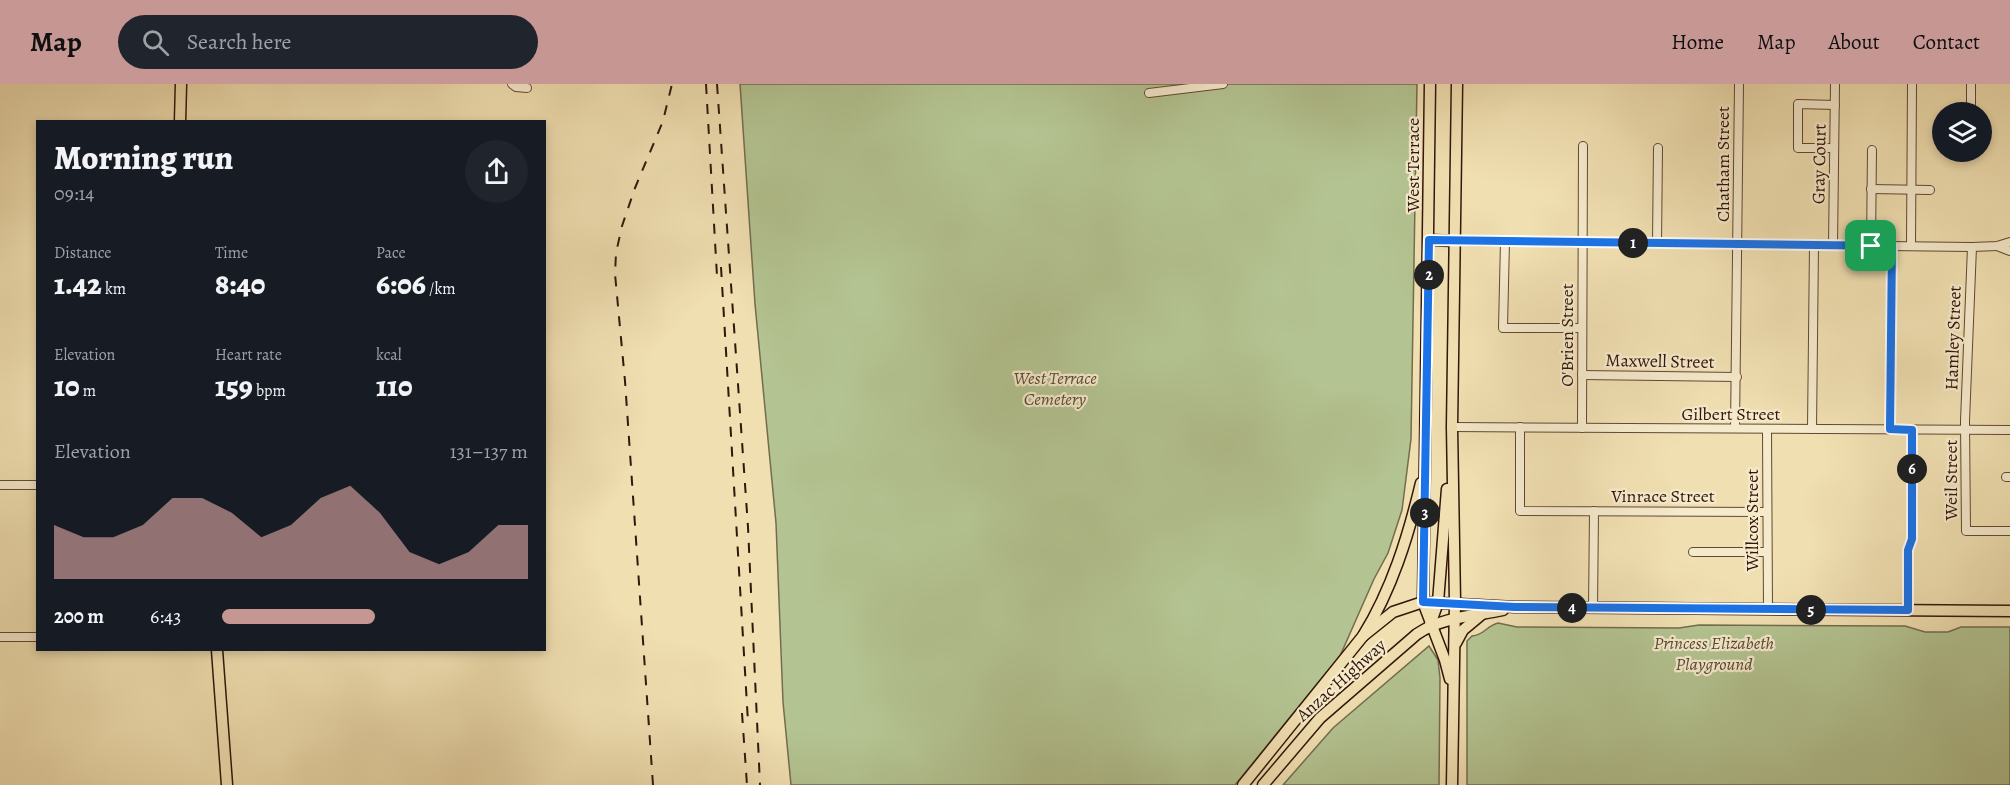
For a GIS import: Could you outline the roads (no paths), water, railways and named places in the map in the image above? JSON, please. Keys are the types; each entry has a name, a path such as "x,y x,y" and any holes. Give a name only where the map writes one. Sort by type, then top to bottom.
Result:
{"main road":[{"path":"180,120 181,84"},
{"name":"West Terrace","path":"1430,84 1423,602 1445,660 1454,694"},
{"path":"1452,785 1455,603 1452,427 1457,84"},
{"path":"1429,240 1456,241"},
{"path":"1430,625 1438,602 1452,427"},
{"name":"West Terrace","path":"1363,636 1377,613 1398,564 1426,462"},
{"path":"1363,636 1393,612 1423,602 1515,607 2010,611"},
{"name":"Anzac Highway","path":"1263,785 1307,732 1327,712 1430,625 1515,607"},
{"path":"1455,644 1463,630 1481,615"},
{"name":"Anzac Highway","path":"1243,785 1363,636"},
{"path":"217,651 227,785"}],"street":[{"path":"512,84 516,87 527,88"},
{"path":"1149,93 1223,84"},
{"name":"Chatham Street","path":"1736,428 1738,84"},
{"name":"Gray Court","path":"1833,245 1835,84"},
{"path":"1911,246 1912,84"},
{"path":"1971,84 1971,102"},
{"path":"1834,148 1798,148 1798,104 1835,105"},
{"name":"O'Brien Street","path":"1582,428 1583,146"},
{"path":"1657,243 1658,148"},
{"path":"1871,246 1872,150"},
{"path":"1871,189 1930,190"},
{"path":"1456,241 1972,247 1997,246 2010,242"},
{"path":"1504,241 1503,328 1582,327"},
{"path":"1812,429 1814,245"},
{"path":"1890,429 1892,246"},
{"path":"1997,246 2010,251"},
{"name":"Hamley Street","path":"1965,430 1972,247"},
{"name":"Maxwell Street","path":"1582,375 1737,377"},
{"name":"Gilbert Street","path":"1452,427 2010,430"},
{"name":"Vinrace Street","path":"1520,427 1520,511 1767,512"},
{"name":"Willcox Street","path":"1767,429 1767,610"},
{"path":"1908,610 1908,550 1912,539 1912,430"},
{"name":"Weil Street","path":"1965,430 1966,531 2010,531"},
{"path":"0,485 36,485"},
{"name":"Vinrace Street","path":"1593,608 1594,511"},
{"path":"1693,552 1767,552"},
{"path":"0,637 36,638"}],"railway":[{"path":"653,785 625,381 615,274 616,253 622,226 663,121 672,84"},
{"path":"706,84 717,276"},
{"path":"717,84 748,527 760,785"},
{"path":"721,267 748,722"},
{"path":"742,713 747,785"}],"park label":[{"name":"West Terrace Cemetery","path":"1055,388"},
{"name":"Princess Elizabeth Playground","path":"1714,653"}]}
